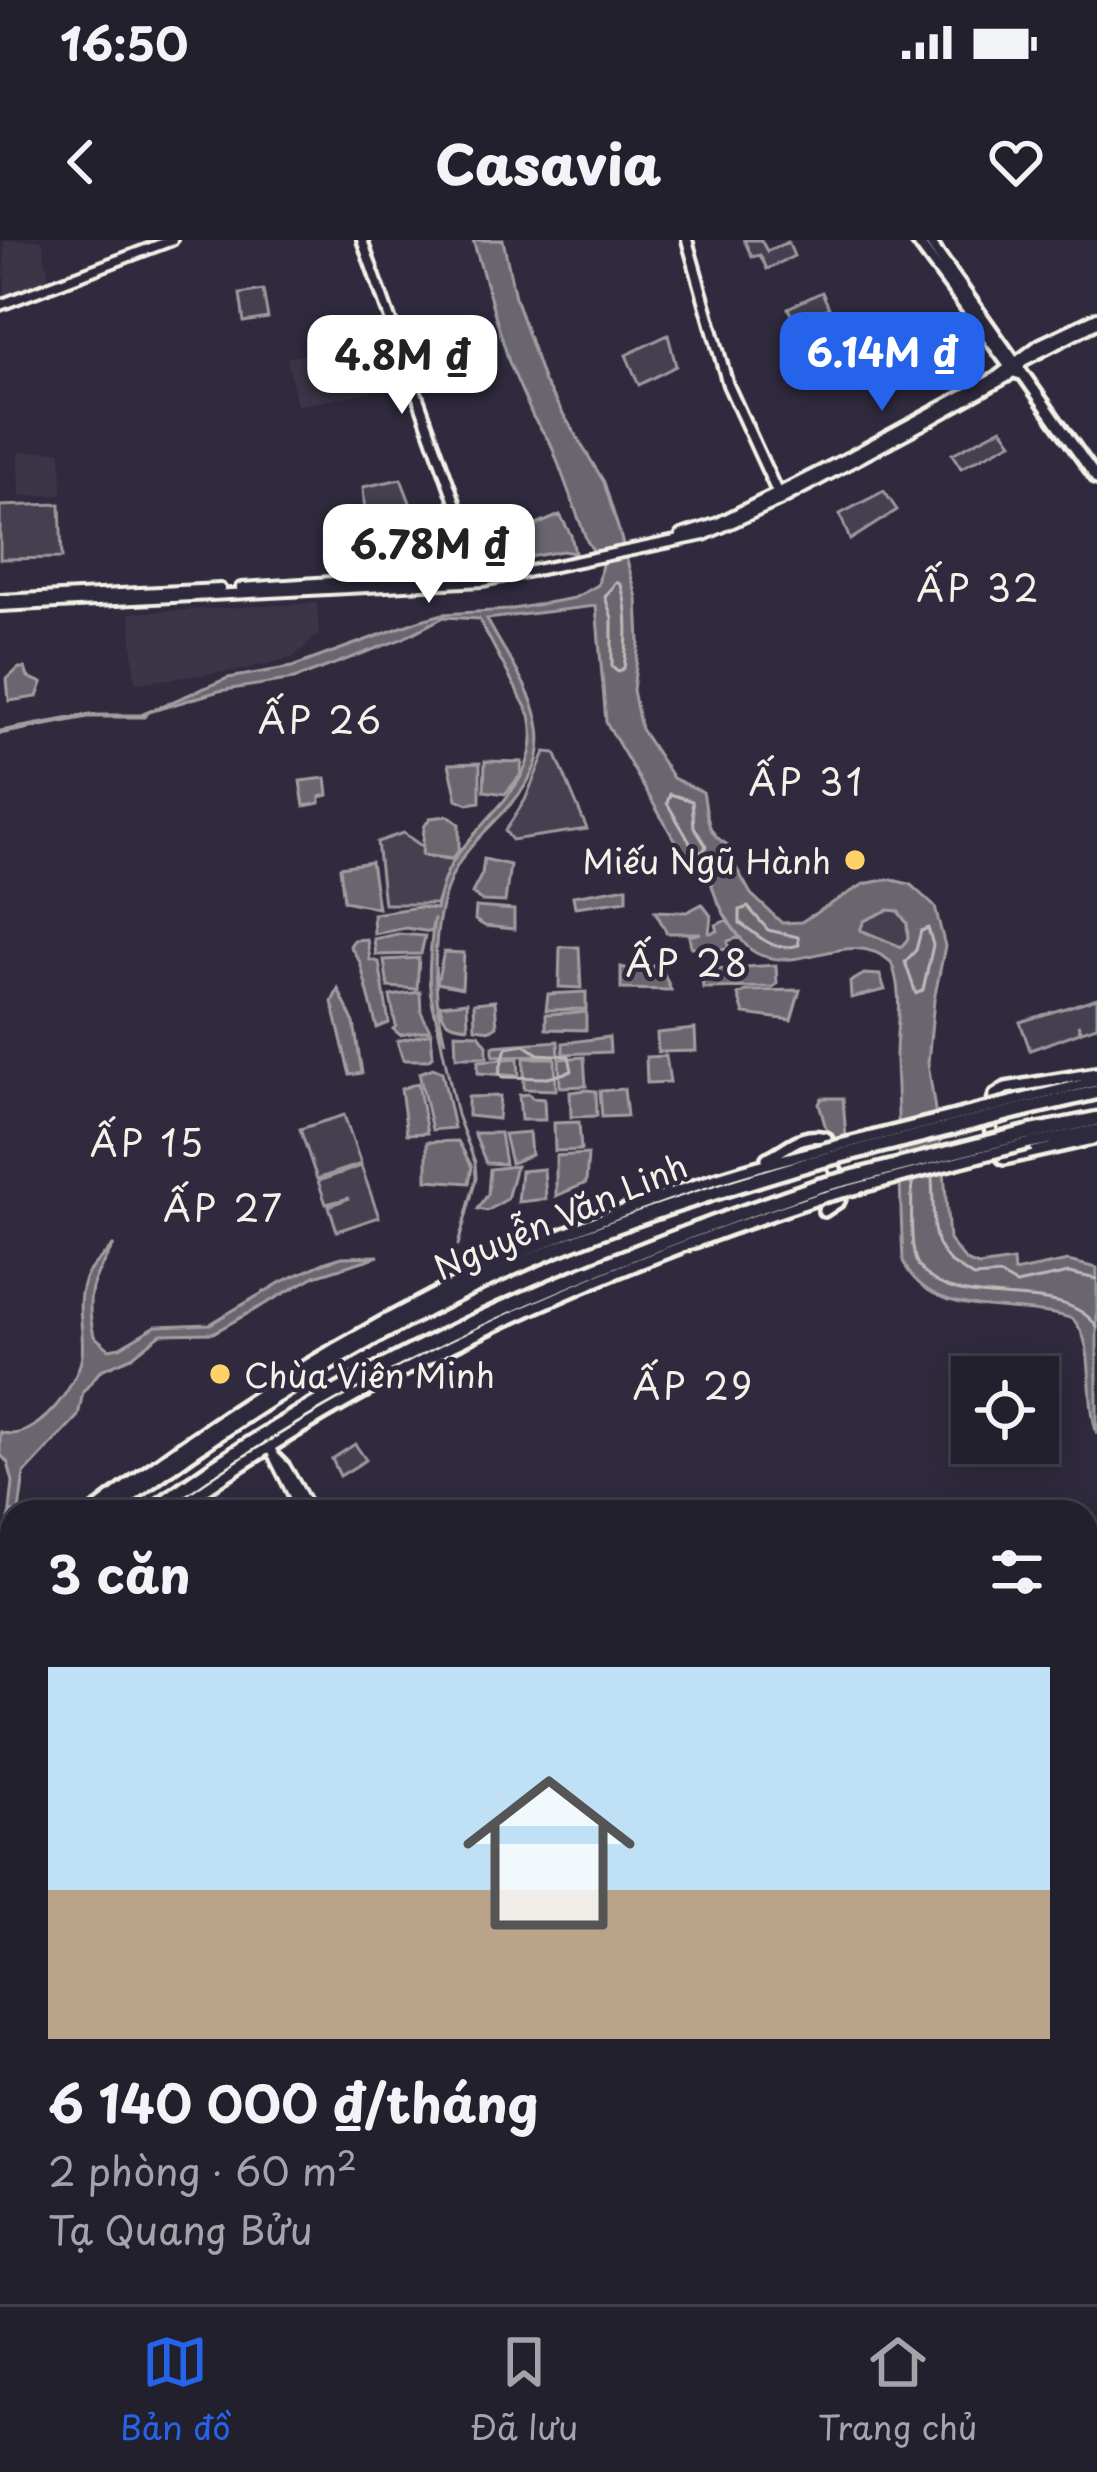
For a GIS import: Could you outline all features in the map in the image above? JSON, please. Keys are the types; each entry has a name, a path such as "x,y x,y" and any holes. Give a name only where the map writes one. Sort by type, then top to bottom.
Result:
{"highway":[{"name":"Nguyễn Văn Linh","path":"125,1500 246,1409 404,1322 531,1260 809,1158 1020,1105 1097,1092"},
{"name":"Nguyễn Văn Linh","path":"173,1500 491,1313 640,1249 821,1191 1097,1119"}],"main road":[{"path":"0,305 172,240"},
{"path":"362,240 483,578"},
{"path":"687,240 728,385 779,496"},
{"path":"916,240 1016,367"},
{"path":"928,240 1097,479"},
{"path":"0,603 483,578 674,539 779,496 930,417 1097,320"},
{"path":"1097,1077 1006,1088 995,1095 991,1112 994,1145 1004,1159 1097,1134"},
{"name":"Nguyễn Văn Linh","path":"1020,1105 1097,1077"},
{"name":"Nguyễn Văn Linh","path":"1029,1138 1097,1134"},
{"path":"740,1171 742,1166 780,1153 783,1145 823,1136 842,1193 824,1211"},
{"name":"Nguyễn Văn Linh","path":"108,1500 159,1460 395,1316 513,1259 740,1171 809,1158"},
{"path":"246,1409 285,1467 300,1500"},
{"name":"Nguyễn Văn Linh","path":"190,1500 269,1447"}],"shaded area":[{"path":"4,240 42,240 50,284 5,298"},
{"path":"744,240 761,240 767,251 788,242 794,256 767,269 760,255 752,257"},
{"path":"263,290 268,318 244,322 240,294"},
{"path":"822,292 829,308 795,324 788,308"},
{"path":"668,335 676,366 639,385 626,355"},
{"path":"392,337 409,384 297,406 287,358"},
{"path":"1002,428 1012,442 961,468 952,454"},
{"path":"61,451 62,495 20,496 19,452"},
{"path":"401,479 413,510 365,514 363,487"},
{"path":"884,491 897,510 850,540 840,514"},
{"path":"60,504 62,558 0,559 0,506"},
{"path":"317,603 319,634 292,658 241,670 135,683 130,613"},
{"path":"545,752 555,753 587,829 512,840 505,831 525,800"},
{"path":"403,833 423,847 423,855 455,860 436,904 384,904 377,842"},
{"path":"888,909 898,911 907,923 908,939 901,947 860,930 864,921"},
{"path":"1097,998 1097,1026 1082,1031 1078,1024 1080,1032 1030,1050 1020,1022"},
{"path":"344,1115 361,1164 317,1179 300,1129"},
{"path":"361,1166 379,1217 337,1231 329,1206 349,1198 326,1204 318,1181"},
{"path":"355,1444 366,1460 340,1476 332,1459"}],"water":[{"path":"473,240 503,240 515,297 544,382 604,482 637,598 639,642 633,690 641,729 673,778 703,792 711,829 728,845 751,894 782,923 801,922 864,884 888,879 910,884 935,907 945,946 928,1063 949,1240 966,1261 978,1266 1013,1261 1014,1272 1068,1261 1097,1268 1097,1434 1088,1356 1073,1319 955,1302 916,1281 903,1261 898,1000 891,962 858,949 773,959 756,953 739,937 707,874 685,858 606,722 596,606 487,619 531,700 539,728 539,752 521,791 462,858 445,895 435,959 445,1042 429,981 434,918 431,932 406,928 374,934 373,914 436,909 452,863 508,795 528,759 530,715 479,619 444,617 402,639 294,679 219,691 144,717 88,717 0,734 87,715 141,715 228,678 292,667 418,621 443,614 508,610 574,598 598,585 602,564 587,541 551,444 533,417 509,362","holes":["888,910 898,911 907,923 908,939 901,947 860,930 864,921"]},
{"path":"560,515 575,553 497,559 492,544"},
{"path":"19,668 42,683 37,697 9,701 7,679"},
{"path":"485,761 522,762 520,776 505,794 484,791"},
{"path":"480,763 480,802 457,799 449,764"},
{"path":"326,778 328,795 320,797 320,803 304,806 300,781"},
{"path":"448,816 459,824 459,849 453,859 422,855 424,827 430,818"},
{"path":"484,859 510,865 505,902 482,901 472,893"},
{"path":"371,862 378,908 344,901 340,867"},
{"path":"627,887 627,900 575,907 573,896"},
{"path":"702,904 711,916 709,933 718,931 716,925 727,920 740,937 728,941 728,949 691,947 689,936 701,933 667,933 655,911 687,912"},
{"path":"476,907 514,910 514,929 485,926 475,920"},
{"path":"425,936 421,954 376,955 374,939"},
{"path":"367,939 370,960 379,962 389,1023 377,1028 360,962 350,946 354,940"},
{"path":"560,947 579,947 581,988 559,987"},
{"path":"444,952 464,953 462,988 437,983"},
{"path":"419,958 417,989 388,987 384,960"},
{"path":"660,964 671,990 621,989 621,967 636,971"},
{"path":"776,965 773,987 703,988 701,970"},
{"path":"864,974 880,975 885,990 851,998 850,982"},
{"path":"338,989 354,1023 362,1073 350,1075 332,1002"},
{"path":"800,990 791,1020 744,1014 738,995 745,991"},
{"path":"420,992 421,1012 430,1030 400,1035 393,1029 390,996"},
{"path":"586,992 586,1009 546,1010 548,994"},
{"path":"495,1001 497,1026 475,1028 474,1003"},
{"path":"467,1002 468,1027 445,1020 440,1005"},
{"path":"586,1012 586,1030 546,1029 546,1014"},
{"path":"695,1029 696,1051 658,1052 657,1033"},
{"path":"431,1033 433,1056 403,1060 397,1041"},
{"path":"455,1033 479,1034 487,1045 487,1057 456,1057"},
{"path":"609,1037 610,1052 563,1054 563,1043"},
{"path":"558,1041 559,1055 493,1056 493,1046"},
{"path":"666,1056 670,1082 647,1083 646,1057"},
{"path":"584,1057 586,1086 560,1087 559,1059"},
{"path":"518,1058 519,1076 478,1073 478,1061"},
{"path":"524,1058 555,1058 556,1090 524,1089"},
{"path":"433,1068 442,1072 454,1128 432,1130 419,1073"},
{"path":"418,1083 427,1133 407,1134 401,1089"},
{"path":"624,1089 627,1116 602,1117 600,1091"},
{"path":"596,1091 597,1116 571,1117 570,1092"},
{"path":"519,1095 544,1099 545,1120 521,1120"},
{"path":"500,1096 498,1119 468,1116 468,1097"},
{"path":"822,1098 843,1098 846,1138 837,1139 827,1132 819,1104"},
{"path":"579,1122 581,1150 555,1151 554,1123"},
{"path":"529,1132 531,1155 511,1163 504,1134"},
{"path":"474,1133 500,1133 505,1164 486,1163"},
{"path":"458,1141 472,1167 469,1183 427,1180 427,1142"},
{"path":"588,1154 586,1183 556,1196 556,1156"},
{"path":"516,1166 507,1199 487,1211 478,1209 488,1194 490,1169"},
{"path":"544,1169 546,1199 518,1202 521,1171"},
{"path":"114,1245 95,1278 90,1298 94,1336 109,1349 156,1326 210,1324 326,1262 379,1256 315,1276 213,1333 161,1334 132,1357 101,1370 83,1392 78,1416 24,1474 21,1500 11,1500 13,1482 0,1454 0,1432 13,1434 40,1422 72,1382 82,1356 80,1300 93,1266"}],"waterway":[{"path":"436,1018 457,1115 475,1162 476,1178 458,1245"}],"place":[{"name":"Miếu Ngũ Hành","path":"855,860"},
{"name":"Chùa Viên Minh","path":"220,1374"}],"district":[{"name":"ẤP 32","path":"979,587"},
{"name":"ẤP 26","path":"321,719"},
{"name":"ẤP 31","path":"807,781"},
{"name":"ẤP 28","path":"688,962"},
{"name":"ẤP 15","path":"148,1142"},
{"name":"ẤP 27","path":"224,1207"},
{"name":"ẤP 29","path":"694,1385"}]}
